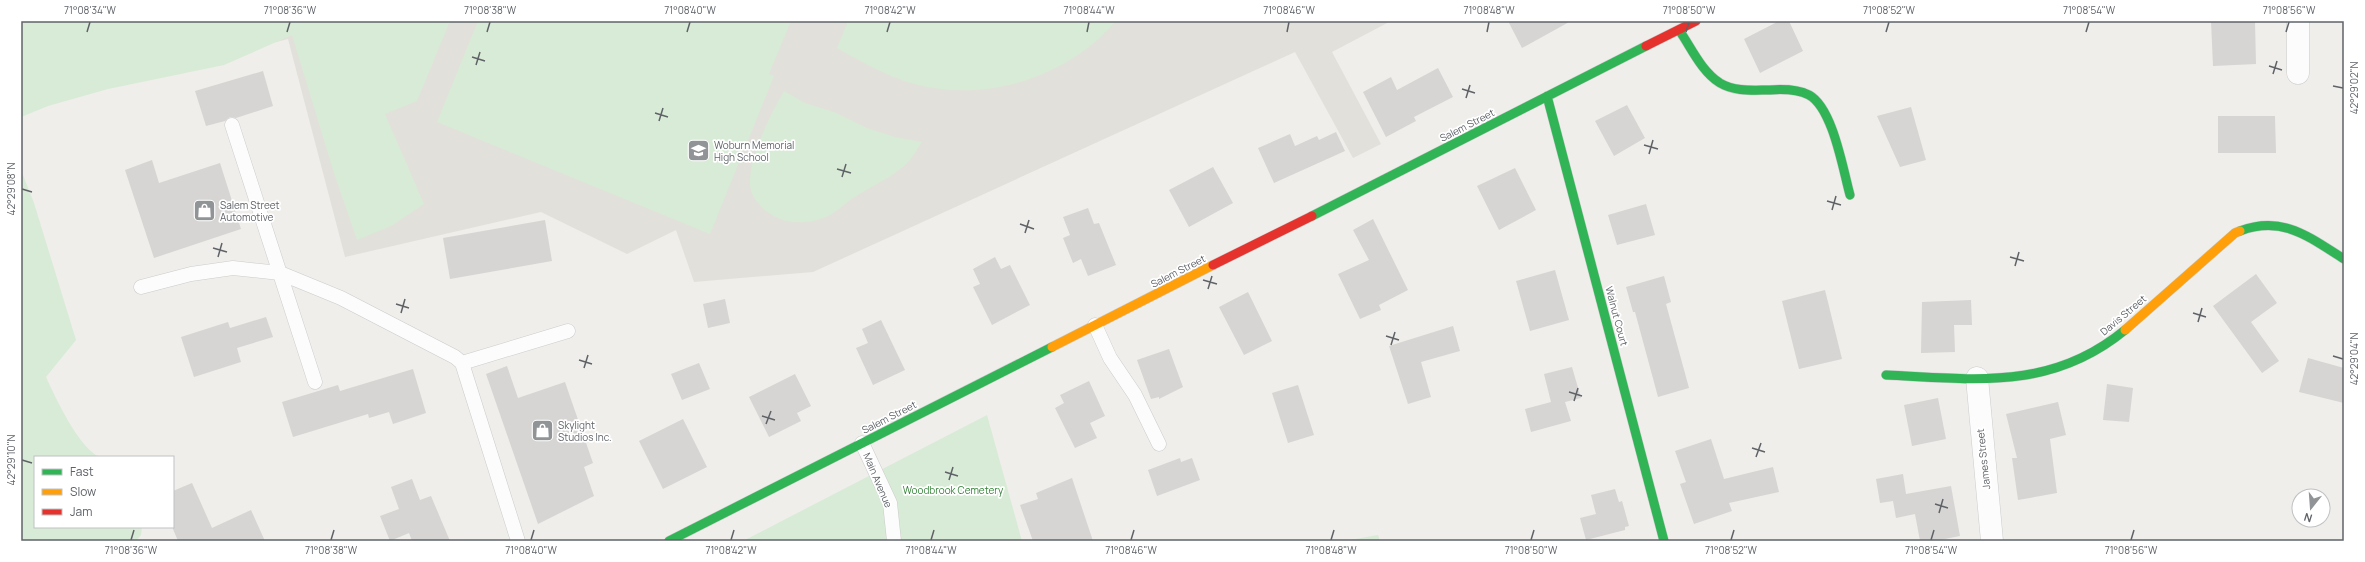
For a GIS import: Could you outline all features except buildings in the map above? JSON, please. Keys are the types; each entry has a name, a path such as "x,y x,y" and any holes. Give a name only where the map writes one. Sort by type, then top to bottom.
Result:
{"street":[{"name":"Salem Street","path":"669,541 1696,21"},
{"path":"2298,21 2298,73"},
{"path":"1679,30 1709,73 1720,83 1739,89 1798,91 1816,100 1827,117 1850,195"},
{"name":"Walnut Court","path":"1547,96 1664,541"},
{"name":"Davis Street","path":"1886,375 1977,378 2014,376 2050,371 2086,357 2124,331 2235,233 2248,226 2280,224 2297,231 2344,259"},
{"name":"James Street","path":"1977,378 1992,541"}],"lane":[{"path":"232,125 316,382"},
{"path":"141,287 191,274 233,268 280,274 354,305 455,356 462,363 518,541"},
{"path":"1095,325 1110,358 1135,395 1159,444"},
{"path":"462,363 568,331"},
{"name":"Main Avenue","path":"862,443 890,503 894,541"}],"shaded area":[{"name":"Woburn Memorial High School","path":"21,21 1391,21 1332,52 1381,144 1353,158 1295,52 813,272 694,282 676,230 627,254 541,212 345,257 288,39 123,82"}],"green space":[{"path":"21,21 450,21 417,101 385,114 424,204 391,226 357,240 333,170 292,35 224,65 108,89 48,106 21,117"},
{"path":"478,21 791,21 769,74 774,76 710,234 437,122"},
{"path":"848,21 1116,21 1096,41 1074,58 1050,71 1024,81 997,87 969,90 941,89 904,81 874,68 837,48"},
{"path":"784,91 805,103 834,112 867,128 895,137 922,142 911,158 899,170 888,178 854,197 832,214 809,222 790,222 784,220 768,212 758,204 752,193 750,181 753,159 757,147 773,111"},
{"path":"21,170 34,203 76,340 46,377 68,421 83,443 98,456 34,456 34,528 142,528 141,535 136,541 21,541"},
{"name":"Woodbrook Cemetery","path":"987,415 1022,541 743,541"},
{"path":"1378,535 1380,541 1344,541"}],"traffic: fast":[{"path":"1679,30 1707,72 1720,83 1732,88 1744,90 1795,91 1809,95 1817,102 1825,113 1836,140 1850,195"},
{"path":"1312,216 1646,46"},
{"path":"1547,96 1664,541"},
{"path":"2240,231 2255,227 2283,227 2307,236 2344,259"},
{"path":"1886,375 1981,379 2011,377 2040,372 2069,363 2097,350 2125,330"},
{"path":"669,541 1052,347"}],"traffic: slow":[{"path":"2125,330 2235,233 2240,231"},
{"path":"1052,347 1213,265"}],"traffic: jam":[{"path":"1646,46 1696,21"},
{"path":"1213,265 1312,216"}],"place":[{"name":"Woburn Memorial High School","path":"698,151"},
{"name":"Salem Street Automotive","path":"205,211"},
{"name":"Skylight Studios Inc.","path":"543,431"}]}
